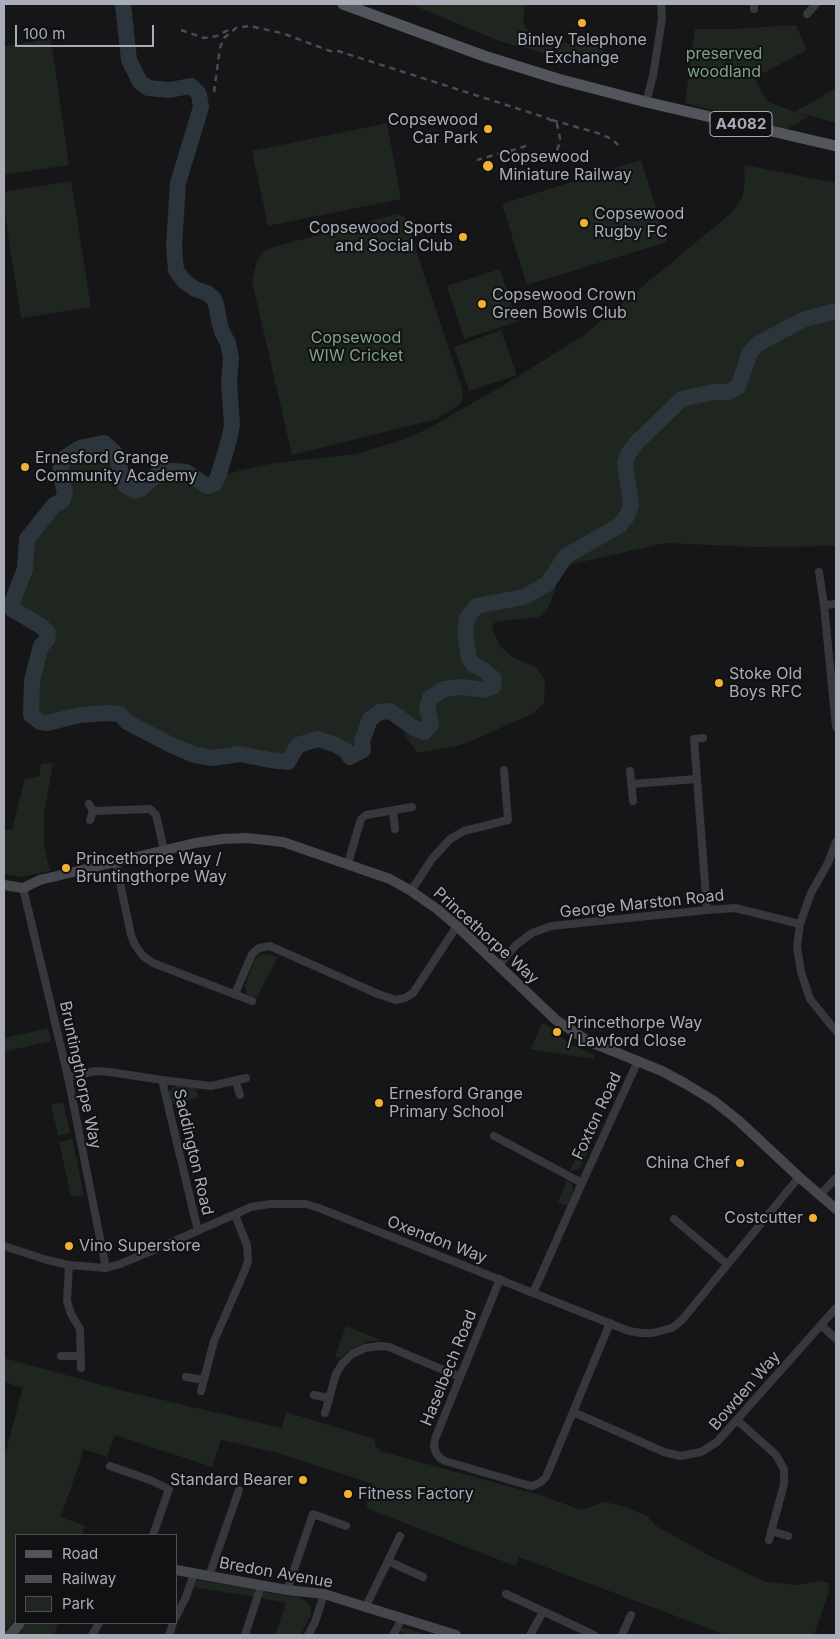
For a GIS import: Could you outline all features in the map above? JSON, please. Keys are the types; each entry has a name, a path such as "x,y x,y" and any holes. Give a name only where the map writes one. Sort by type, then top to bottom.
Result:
{"main road":[{"name":"A4082","path":"343,4 484,56 558,79 646,102 836,146"}],"street":[{"path":"646,102 653,76 662,19 661,4"},
{"path":"807,14 816,4"},
{"path":"819,572 835,692 836,728"},
{"path":"824,606 836,604"},
{"path":"702,738 694,739 707,910"},
{"path":"411,891 432,859 450,839 464,831 508,820 504,770"},
{"path":"630,771 633,801"},
{"path":"632,784 696,779"},
{"path":"90,820 91,807 150,809 156,815 164,850"},
{"path":"348,863 361,819 366,815 412,807"},
{"path":"392,811 395,829"},
{"name":"Princethorpe Way","path":"23,888 40,880 222,838 247,838 283,842 390,879 437,909 499,965 551,1016 571,1031 595,1045 675,1078 719,1105 836,1209"},
{"path":"836,842 800,924 797,947 802,976 810,998 836,1031"},
{"path":"116,863 131,935 140,953 154,963 252,1001"},
{"path":"4,885 23,888"},
{"name":"Bruntingthorpe Way","path":"23,888 68,1077 106,1268"},
{"name":"George Marston Road","path":"499,965 521,941 532,933 551,926 735,908 800,924"},
{"path":"235,994 252,954 259,948 270,946 378,994 396,1000 405,998 414,991 457,926"},
{"name":"Foxton Road","path":"533,1293 638,1062"},
{"path":"68,1077 96,1071 211,1086 236,1082 246,1078"},
{"name":"Saddington Road","path":"162,1080 198,1231"},
{"path":"236,1082 240,1095"},
{"name":"Foxton Road","path":"494,1136 582,1183"},
{"name":"Oxendon Way","path":"4,1246 69,1265 106,1268 128,1261 251,1207 270,1204 310,1205 610,1323 641,1333 654,1333 672,1328 682,1320 800,1177"},
{"path":"820,1195 836,1178"},
{"path":"201,1391 214,1341 248,1261 247,1245 235,1215"},
{"path":"674,1219 727,1264"},
{"path":"69,1265 67,1301 71,1314 79,1326 81,1368"},
{"name":"Haselbech Road","path":"500,1279 434,1442 437,1456 448,1462 528,1485 537,1484 546,1477 610,1323"},
{"name":"Bowden Way","path":"573,1412 664,1452 681,1456 696,1454 712,1447 718,1442 836,1308"},
{"path":"821,1325 836,1339"},
{"path":"325,1413 328,1398 338,1371 347,1358 361,1349 376,1346 392,1348 460,1377"},
{"path":"61,1356 80,1356"},
{"path":"186,1377 204,1380"},
{"path":"314,1395 328,1398"},
{"path":"737,1420 776,1455 784,1469 784,1484 769,1540"},
{"path":"110,1466 169,1489 153,1534"},
{"path":"209,1576 239,1490"},
{"path":"287,1590 313,1514 346,1526"},
{"path":"771,1531 788,1536"},
{"path":"365,1608 400,1536"},
{"path":"388,1561 423,1577"},
{"name":"Bredon Avenue","path":"178,1570 261,1586 324,1594 456,1635"},
{"path":"178,1613 194,1573"},
{"path":"245,1635 261,1586"},
{"path":"308,1635 315,1622 324,1594"},
{"path":"506,1594 594,1635"},
{"path":"530,1635 543,1612"},
{"path":"622,1635 631,1615"},
{"path":"393,1635 402,1619"},
{"path":"10,1635 19,1624"},
{"path":"92,1635 98,1624"}],"green space":[{"path":"410,4 525,4 523,21 532,40 604,47 602,60 587,64 502,42"},
{"name":"preserved woodland","path":"796,25 807,50 754,78 768,102 795,112 836,88 836,123 796,112 808,117 787,129 685,103 695,29 734,29"},
{"path":"51,39 69,165 4,175 4,46"},
{"path":"387,123 401,199 268,226 252,151"},
{"name":"Copsewood Rugby FC","path":"641,160 667,242 527,285 502,204"},
{"path":"744,165 836,183 836,546 755,547 666,543 559,567 555,591 548,608 539,617 495,622 492,629 500,646 514,658 536,667 545,680 544,703 532,714 457,746 417,753 405,735 396,715 390,711 380,713 370,719 362,741 363,750 350,757 346,751 336,745 318,739 298,745 288,762 240,754 213,758 195,755 127,722 120,714 80,715 47,723 40,722 31,715 32,680 41,646 47,640 48,633 41,626 12,609 13,600 25,570 27,539 54,505 62,501 65,493 60,471 63,459 80,448 104,443 115,453 125,485 135,491 141,489 162,470 186,472 207,486 214,484 218,477 238,471 274,463 356,454 399,441 427,429 504,385 584,335 730,214 742,198 745,181"},
{"path":"71,181 91,307 21,318 4,208 4,192"},
{"name":"Copsewood WIW Cricket","path":"397,214 405,217 462,389 463,397 459,405 437,419 292,455 252,281 257,260 262,253 270,248"},
{"name":"Copsewood Crown Green Bowls Club","path":"500,269 517,322 464,339 447,286"},
{"path":"501,330 517,375 469,391 454,347"},
{"path":"53,763 44,813 44,846 50,871 20,877 4,874 4,830 12,829 25,779 39,776 41,764"},
{"path":"266,954 278,957 257,997 247,995 245,985 254,961 259,955"},
{"path":"543,1022 567,1042 595,1056 594,1059 530,1049"},
{"path":"48,1028 51,1041 4,1052 4,1038"},
{"path":"178,1085 196,1088 198,1098 170,1105 169,1091"},
{"path":"63,1102 70,1133 58,1136 51,1105"},
{"path":"72,1139 84,1195 71,1197 59,1142"},
{"path":"580,1148 588,1151 580,1169 570,1171"},
{"path":"567,1180 572,1184 573,1193 567,1206 558,1202"},
{"path":"346,1326 380,1340 367,1342 348,1351 340,1358 335,1357"},
{"path":"4,1358 120,1390 282,1428 286,1412 375,1439 375,1444 380,1451 540,1495 581,1510 605,1502 626,1507 647,1516 656,1526 710,1556 766,1582 797,1585 819,1581 829,1583 829,1591 814,1635 726,1635 519,1557 515,1566 366,1508 373,1484 275,1452 221,1440 212,1467 115,1435 107,1457 84,1449 61,1517 85,1526 82,1534 15,1534 15,1619 4,1634 4,1458 23,1388 4,1382"},
{"path":"197,1580 254,1589 255,1597 193,1587 194,1582"},
{"path":"264,1592 301,1598 310,1605 311,1614 301,1635 275,1635 286,1603 261,1598"},
{"path":"25,1624 58,1624 54,1635 15,1635"},
{"path":"404,1628 429,1635 407,1635 397,1631"}],"waterway":[{"path":"123,4 129,60 140,82 148,88 169,90 191,86 199,94 201,107 178,183 174,246 176,270 184,281 195,289 207,293 214,299 231,358 229,381 232,425 218,477 214,484 207,486 186,472 162,470 141,489 135,491 125,485 115,453 104,443 80,448 63,459 60,471 65,493 62,501 54,505 27,539 25,569 13,600 12,609 41,626 48,633 47,640 41,646 32,680 31,715 40,722 47,723 80,715 120,714 127,722 195,755 213,758 240,754 288,762 298,745 318,739 336,745 346,751 350,757 363,750 362,741 370,719 380,712 390,711 414,728 424,732 431,725 427,707 430,698 444,689 463,687 484,690 493,687 494,679 474,665 469,659 465,632 467,618 476,606 524,597 547,584 566,556 620,525 627,516 631,505 625,463 628,454 636,443 682,399 713,392 728,392 738,387 750,352 759,343 805,319 836,311"}],"railway":[{"path":"214,92 220,48 224,38 236,28 249,26 282,33 330,51 338,51 547,118 557,124 560,138 559,145 555,155 548,159 540,161 522,154 505,152 477,160"},
{"path":"181,30 204,38 217,36 228,30"},
{"path":"552,120 601,134 618,145"},
{"path":"510,151 529,145"}],"place":[{"name":"Binley Telephone Exchange","path":"582,23"},
{"name":"Copsewood Car Park","path":"488,129"},
{"name":"Copsewood Miniature Railway","path":"488,166"},
{"name":"Copsewood Rugby FC","path":"584,223"},
{"name":"Copsewood Sports and Social Club","path":"463,237"},
{"name":"Copsewood Crown Green Bowls Club","path":"482,304"},
{"name":"Ernesford Grange Community Academy","path":"25,467"},
{"name":"Stoke Old Boys RFC","path":"719,683"},
{"name":"Princethorpe Way / Bruntingthorpe Way","path":"66,868"},
{"name":"Princethorpe Way / Lawford Close","path":"557,1032"},
{"name":"Ernesford Grange Primary School","path":"379,1103"},
{"name":"China Chef","path":"740,1163"},
{"name":"Costcutter","path":"813,1218"},
{"name":"Vino Superstore","path":"69,1246"},
{"name":"Standard Bearer","path":"303,1480"},
{"name":"Fitness Factory","path":"348,1494"}]}
